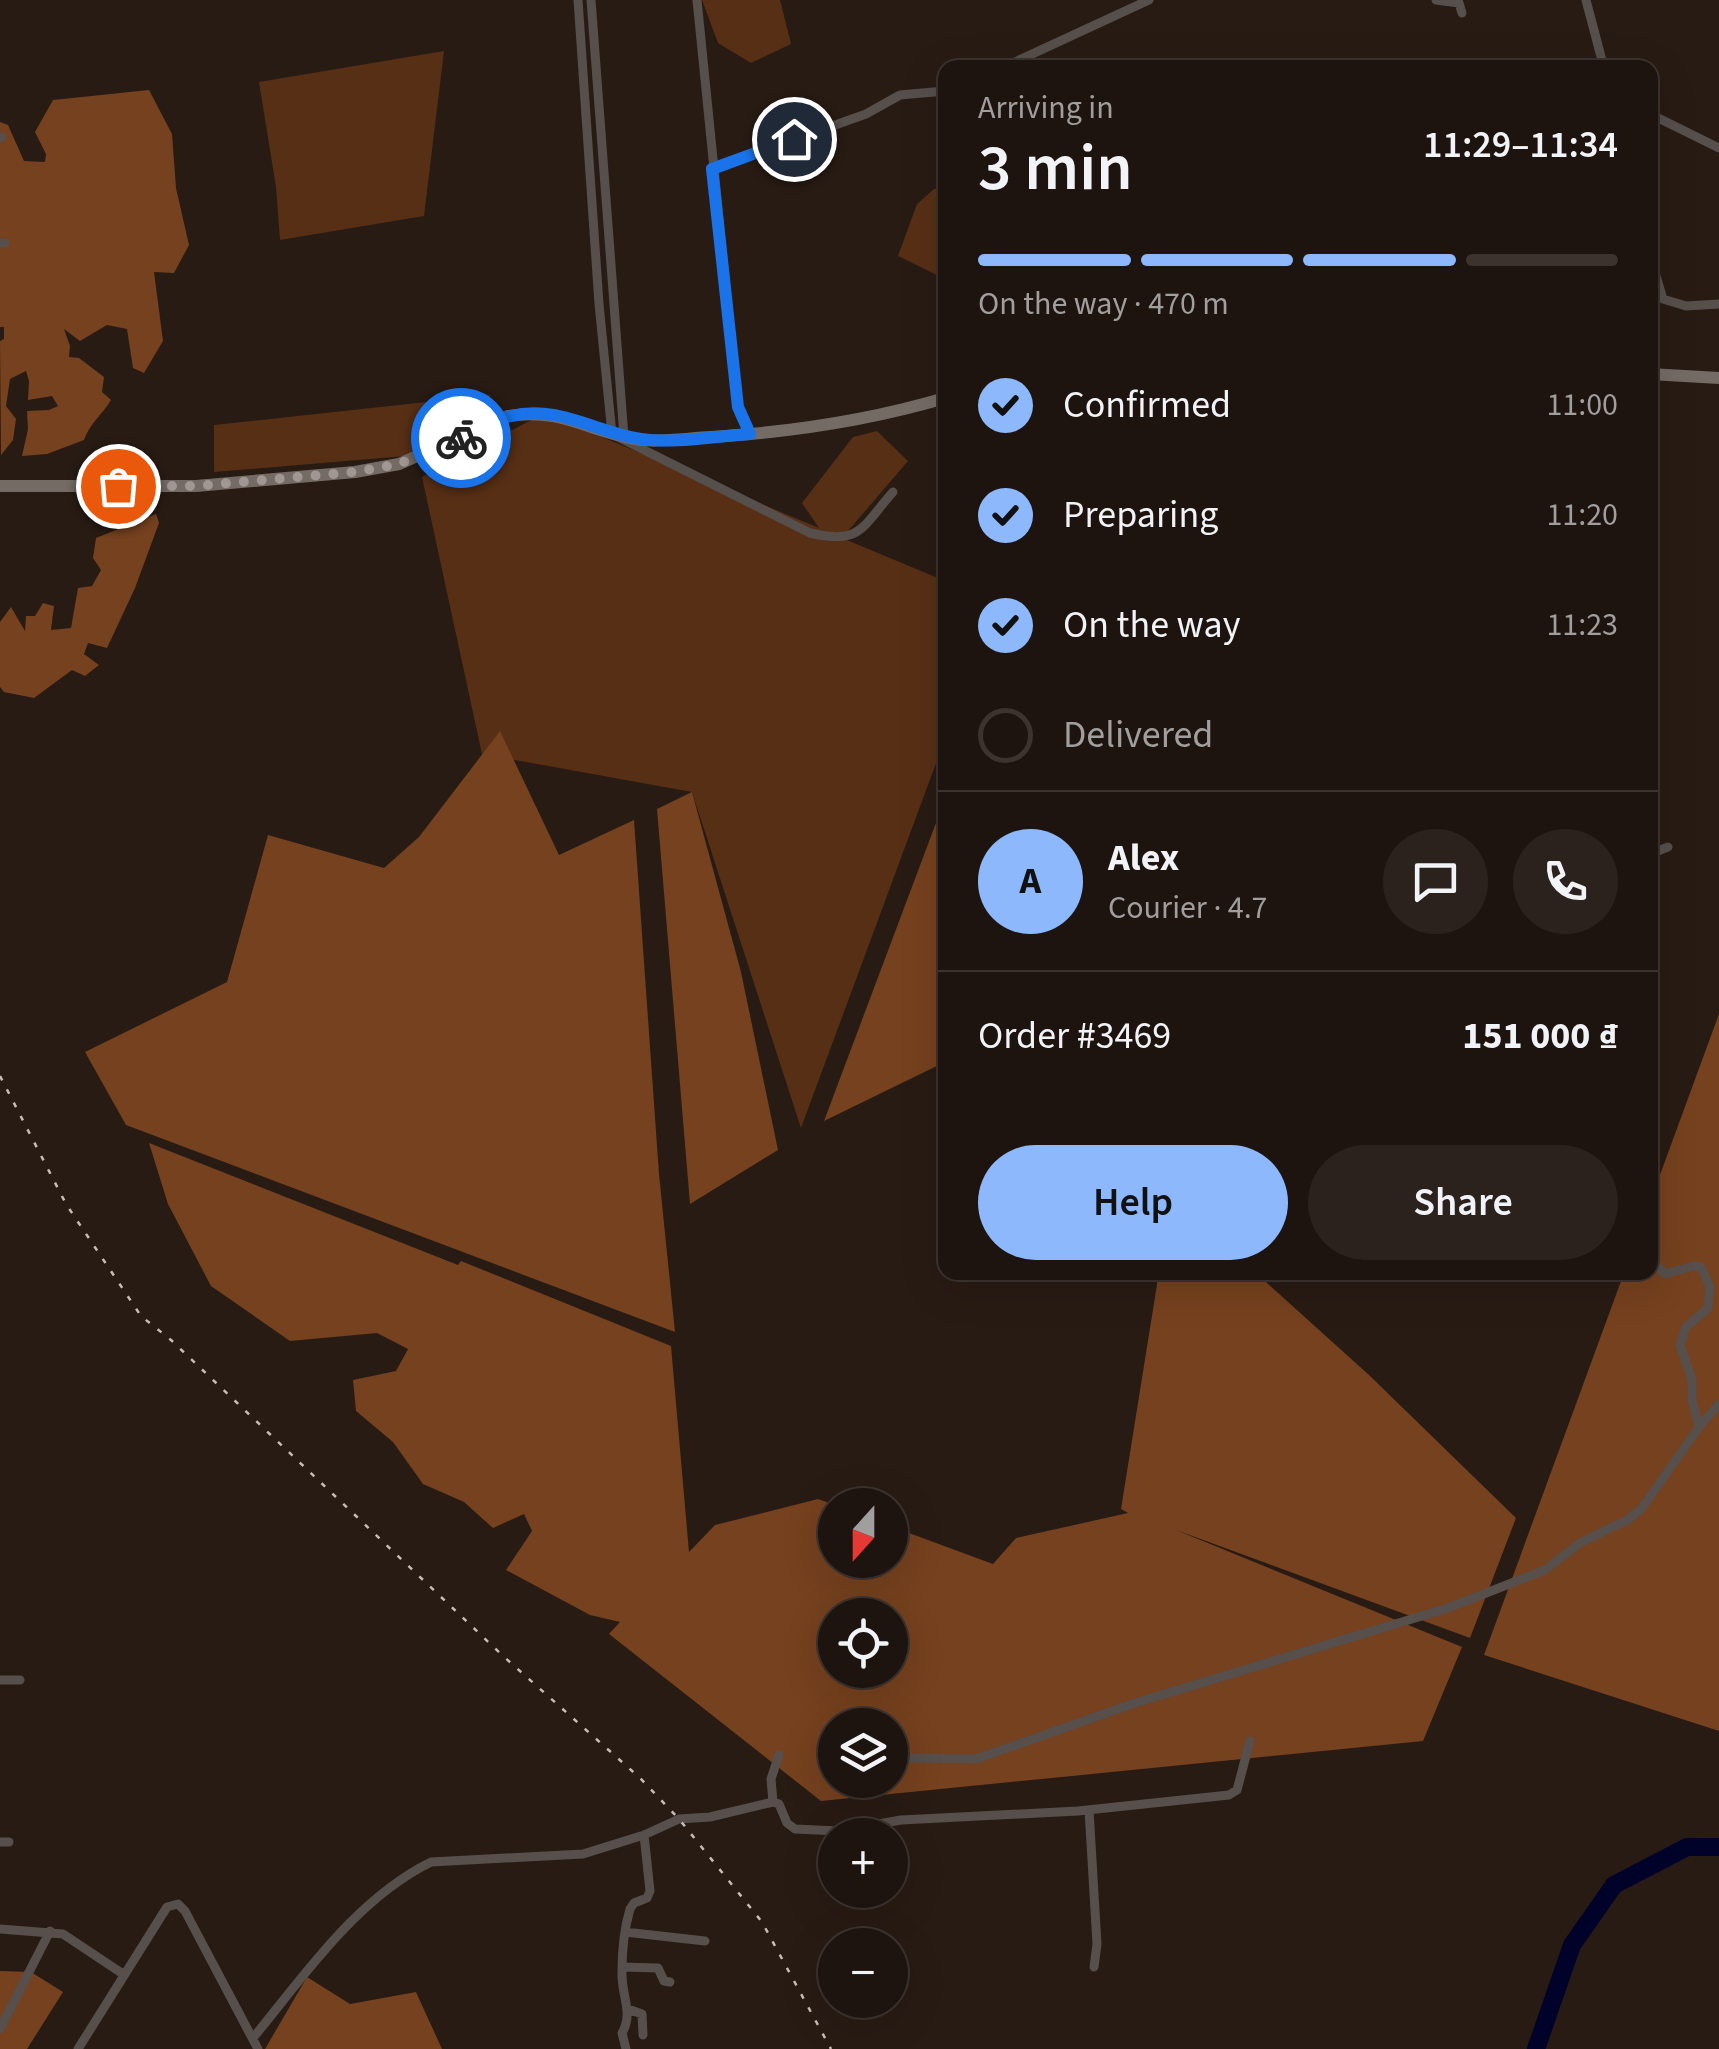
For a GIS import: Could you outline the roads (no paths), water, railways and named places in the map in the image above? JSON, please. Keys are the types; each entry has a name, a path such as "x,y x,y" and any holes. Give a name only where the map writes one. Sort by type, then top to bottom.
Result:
{"main road":[{"path":"1658,374 1719,378"},
{"path":"0,486 196,486 355,472 399,464 508,416 525,414 573,418 618,435 646,440 750,434 878,418 938,400"}],"street":[{"path":"578,0 599,304 618,435"},
{"path":"591,0 618,435"},
{"path":"697,0 738,407 750,434"},
{"path":"1019,60 1150,0"},
{"path":"1436,0 1458,3 1462,13"},
{"path":"1586,0 1602,60"},
{"path":"712,169 866,114 900,95 938,92"},
{"path":"1658,118 1719,148"},
{"path":"1658,282 1663,299"},
{"path":"1663,299 1686,306 1719,304"},
{"path":"1658,303 1663,299"},
{"path":"618,435 810,533 840,540 858,532 893,492"},
{"path":"1658,851 1668,847"},
{"path":"1658,1268 1664,1274 1701,1267 1710,1288 1708,1308 1684,1331 1680,1345 1692,1380 1699,1427"},
{"path":"908,1758 976,1759 1132,1704 1448,1608 1545,1570 1580,1543 1635,1515 1719,1404"},
{"path":"0,1680 20,1680"},
{"path":"252,2038 329,1946 370,1905 413,1870 442,1859 583,1854 644,1835 679,1819 710,1817 773,1802 779,1804 790,1827 802,1832 839,1831 900,1820 1089,1810 1234,1793 1250,1742"},
{"path":"773,1802 771,1778 779,1755"},
{"path":"1089,1810 1097,1944 1094,1967"},
{"path":"626,2049 622,2033 629,2020 622,1967 630,1909 647,1898 650,1891 644,1835"},
{"path":"78,2049 167,1907 178,1904 258,2049"},
{"path":"0,1929 63,1934 124,1974"},
{"path":"0,2029 50,1931"},
{"path":"625,1932 705,1941"},
{"path":"622,1967 658,1968 664,1980 670,1982"},
{"path":"628,2009 640,2012 643,2035"}],"waterway":[{"path":"1536,2049 1572,1945 1614,1885 1687,1847 1719,1847"}],"railway":[{"path":"0,1076 66,1204 141,1316 171,1340 502,1655 640,1778 679,1819 762,1922 831,2049"}]}
